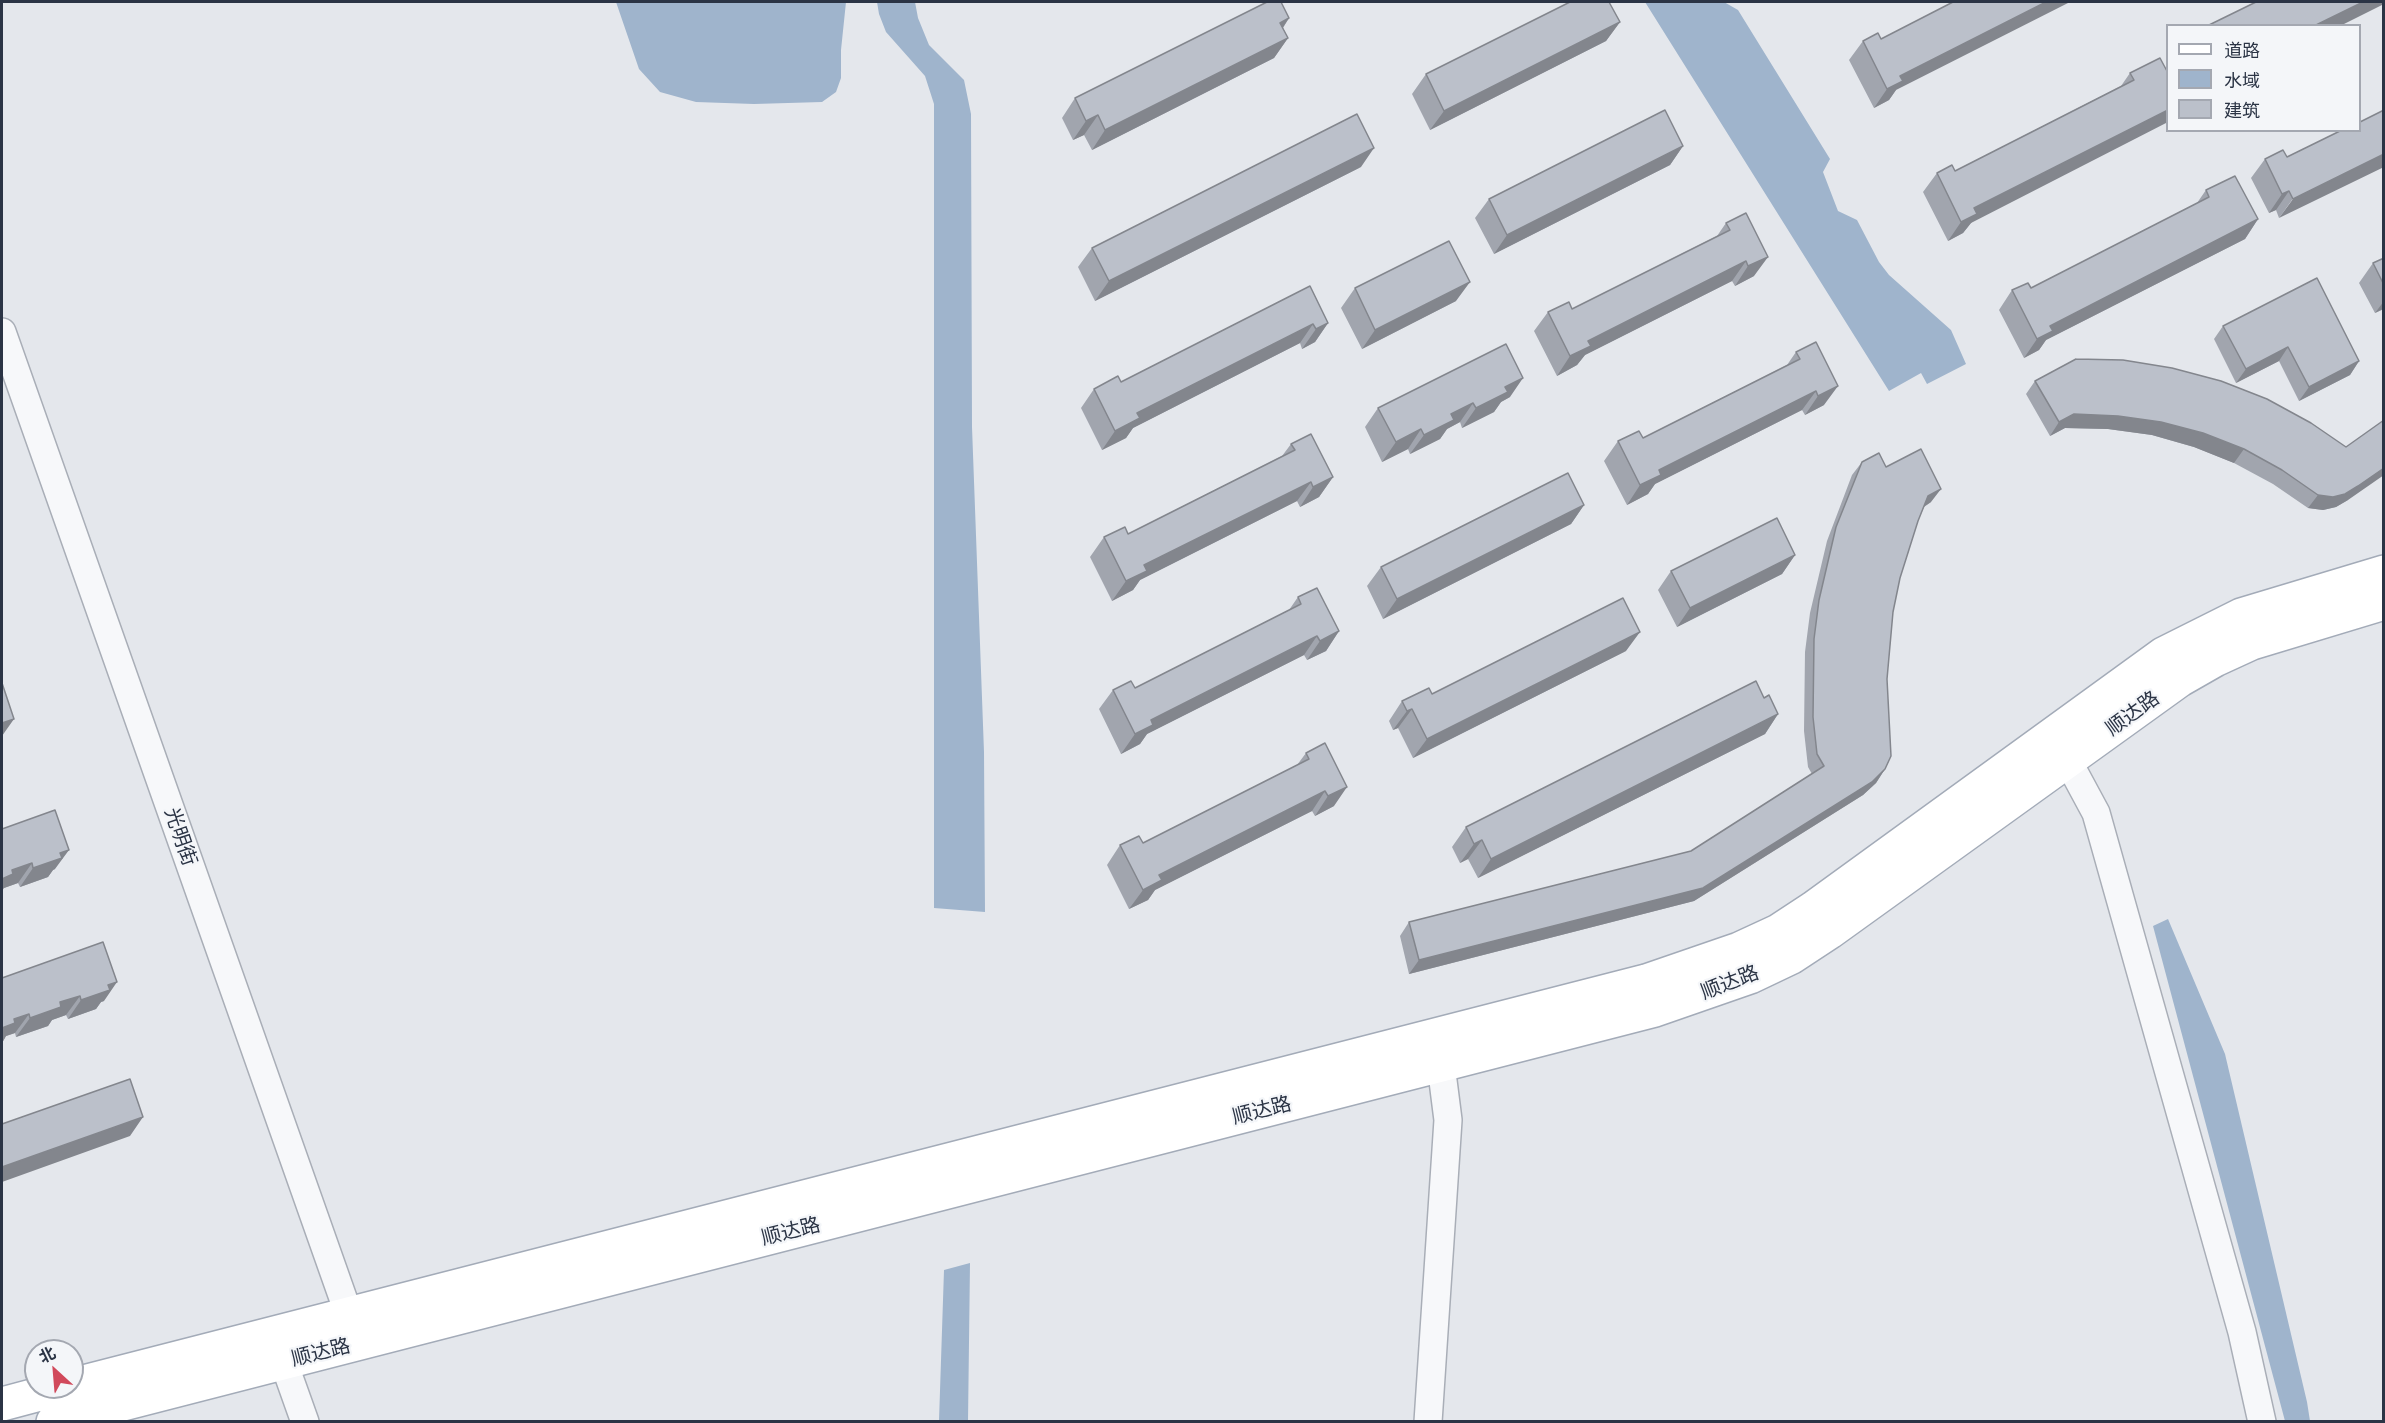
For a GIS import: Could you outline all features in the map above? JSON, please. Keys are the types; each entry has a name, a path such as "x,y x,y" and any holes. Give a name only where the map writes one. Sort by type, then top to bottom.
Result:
{"main road":[{"name":"顺达路","path":"53,1422 284,1363 354,1329 1623,987 1739,949 1778,931 1813,908 2163,654 2241,615 2384,572"},
{"name":"顺达路","path":"84,1383 354,1329 1441,1065 1655,1010 1750,976 1792,957 2180,680 2215,660 2252,643 2384,603"},
{"path":"2,1404 24,1398"}],"street":[{"name":"光明街","path":"2,332 354,1329"},
{"path":"2068,760 2096,813 2242,1332 2262,1422"},
{"path":"1428,1422 1448,1120 1441,1065"},
{"path":"284,1363 305,1422"}],"water":[{"path":"616,2 846,2 841,50 841,78 836,92 822,102 754,104 696,102 660,92 639,69"},
{"path":"877,2 915,2 918,18 929,45 964,80 971,114 972,427 984,752 985,912 934,908 934,104 925,76 886,32"},
{"path":"1645,2 1724,2 1738,10 1830,159 1823,172 1838,211 1857,220 1879,262 1889,275 1951,330 1966,364 1927,384 1921,373 1889,391"},
{"path":"2168,919 2225,1054 2310,1421 2285,1421 2153,926"},
{"path":"970,1263 968,1421 939,1421 944,1270"}],"building":[{"path":"1267,2 1281,2 1289,18 1280,23 1288,38 1105,130 1098,115 1086,121 1075,98"},
{"path":"1570,2 1609,2 1620,22 1444,111 1426,74"},
{"path":"1953,2 2046,2 1900,76 1903,81 1887,89 1863,41 1878,33 1881,39"},
{"path":"2256,2 2363,2 2318,24 2211,24"},
{"path":"2160,58 2166,69 2166,111 1974,208 1977,214 1961,222 1937,173 1952,165 1955,171 2134,80 2130,73"},
{"path":"1665,110 1683,146 1507,235 1489,199"},
{"path":"2384,110 2384,154 2293,199 2289,191 2282,194 2265,159 2283,150 2287,157 2338,132 2361,132 2361,122"},
{"path":"1357,114 1374,148 1109,281 1092,248"},
{"path":"2235,176 2258,219 2050,326 2053,331 2037,339 2012,290 2028,283 2031,288 2209,197 2206,190"},
{"path":"1746,213 1768,257 1748,266 1746,261 1588,341 1591,346 1570,356 1548,312 1569,302 1572,309 1730,230 1726,223"},
{"path":"1449,241 1470,282 1375,330 1355,288"},
{"path":"2384,258 2384,285 2373,263"},
{"path":"2317,278 2359,361 2309,387 2288,347 2246,369 2223,326"},
{"path":"1310,286 1328,323 1316,329 1313,324 1137,413 1140,418 1115,431 1094,389 1118,376 1121,382"},
{"path":"1816,342 1838,386 1818,396 1816,391 1659,470 1661,475 1640,485 1618,441 1639,431 1643,438 1800,359 1796,352"},
{"path":"1506,344 1523,378 1505,387 1508,392 1476,408 1473,403 1451,414 1454,420 1424,435 1421,429 1396,442 1378,408"},
{"path":"2076,359 2123,360 2172,368 2221,381 2267,399 2311,423 2346,447 2384,420 2384,468 2345,494 2333,497 2318,495 2282,470 2244,449 2203,433 2161,422 2118,416 2074,414 2059,422 2035,381"},
{"path":"1311,434 1333,477 1313,487 1311,482 1144,565 1147,571 1126,581 1104,537 1125,527 1128,534 1295,450 1291,444"},
{"path":"1921,449 1941,489 1928,496 1918,521 1900,578 1893,612 1887,679 1891,756 1885,769 1872,782 1703,888 1419,960 1409,922 1691,851 1824,766 1817,754 1813,717 1814,639 1819,600 1836,527 1862,462 1879,453 1886,467"},
{"path":"1568,473 1584,505 1397,599 1381,567"},
{"path":"1777,518 1795,555 1690,608 1671,571"},
{"path":"1317,588 1339,631 1320,641 1317,636 1151,720 1153,725 1135,734 1113,690 1131,681 1135,688 1301,604 1298,597"},
{"path":"1623,598 1640,632 1427,739 1412,709 1407,711 1402,701 1429,688 1432,694"},
{"path":"1756,681 1764,698 1769,695 1778,714 1491,859 1482,840 1474,844 1466,827"},
{"path":"2,683 14,719 2,723"},
{"path":"1325,743 1347,787 1328,796 1325,791 1159,875 1162,880 1143,890 1120,845 1139,836 1143,843 1309,759 1306,753"},
{"path":"55,810 69,850 60,853 62,858 33,868 32,863 12,870 13,874 2,879 2,829"},
{"path":"103,942 117,982 108,985 110,990 81,1000 80,996 60,1002 61,1007 30,1018 29,1014 14,1019 15,1023 2,1028 2,978"},
{"path":"130,1079 143,1117 2,1167 2,1124"}]}
